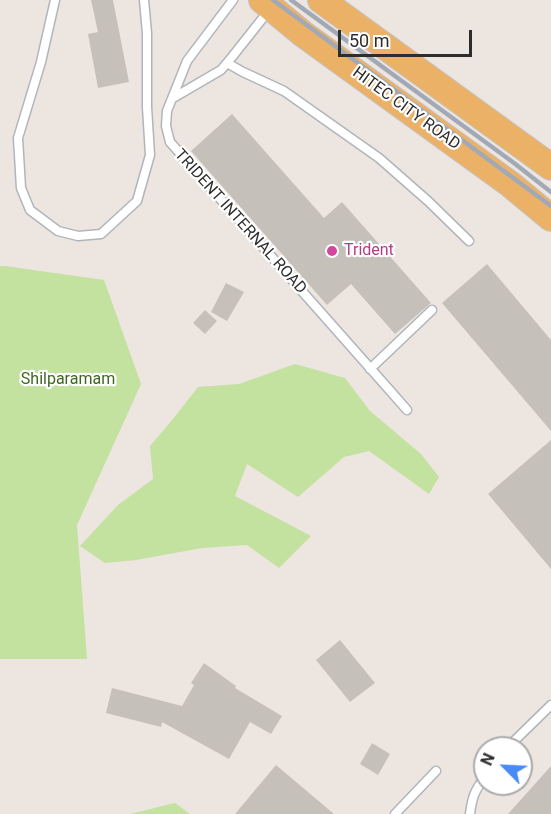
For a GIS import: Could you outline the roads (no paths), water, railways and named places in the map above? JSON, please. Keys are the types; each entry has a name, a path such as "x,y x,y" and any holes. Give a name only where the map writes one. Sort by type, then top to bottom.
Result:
{"main road":[{"path":"321,0 551,167"},
{"name":"HITEC CITY ROAD","path":"266,4 303,34 510,184 551,218"}],"lane":[{"path":"55,0 41,62 18,138 21,188 30,210 58,231 78,236 101,234 137,201 150,155 144,0"},
{"name":"TRIDENT INTERNAL ROAD","path":"233,0 187,61 167,111 166,126 170,142 407,410"},
{"path":"172,98 221,70 266,4"},
{"path":"227,63 284,91 379,158 469,241"},
{"path":"370,369 432,310"},
{"path":"519,736 551,705"},
{"path":"395,814 436,771"},
{"path":"471,814 473,795"}],"railway":[{"path":"273,0 551,206"},
{"path":"291,0 551,192"}],"place":[{"name":"Trident","path":"332,251"}],"park label":[{"name":"Shilparamam","path":"68,380"}]}
